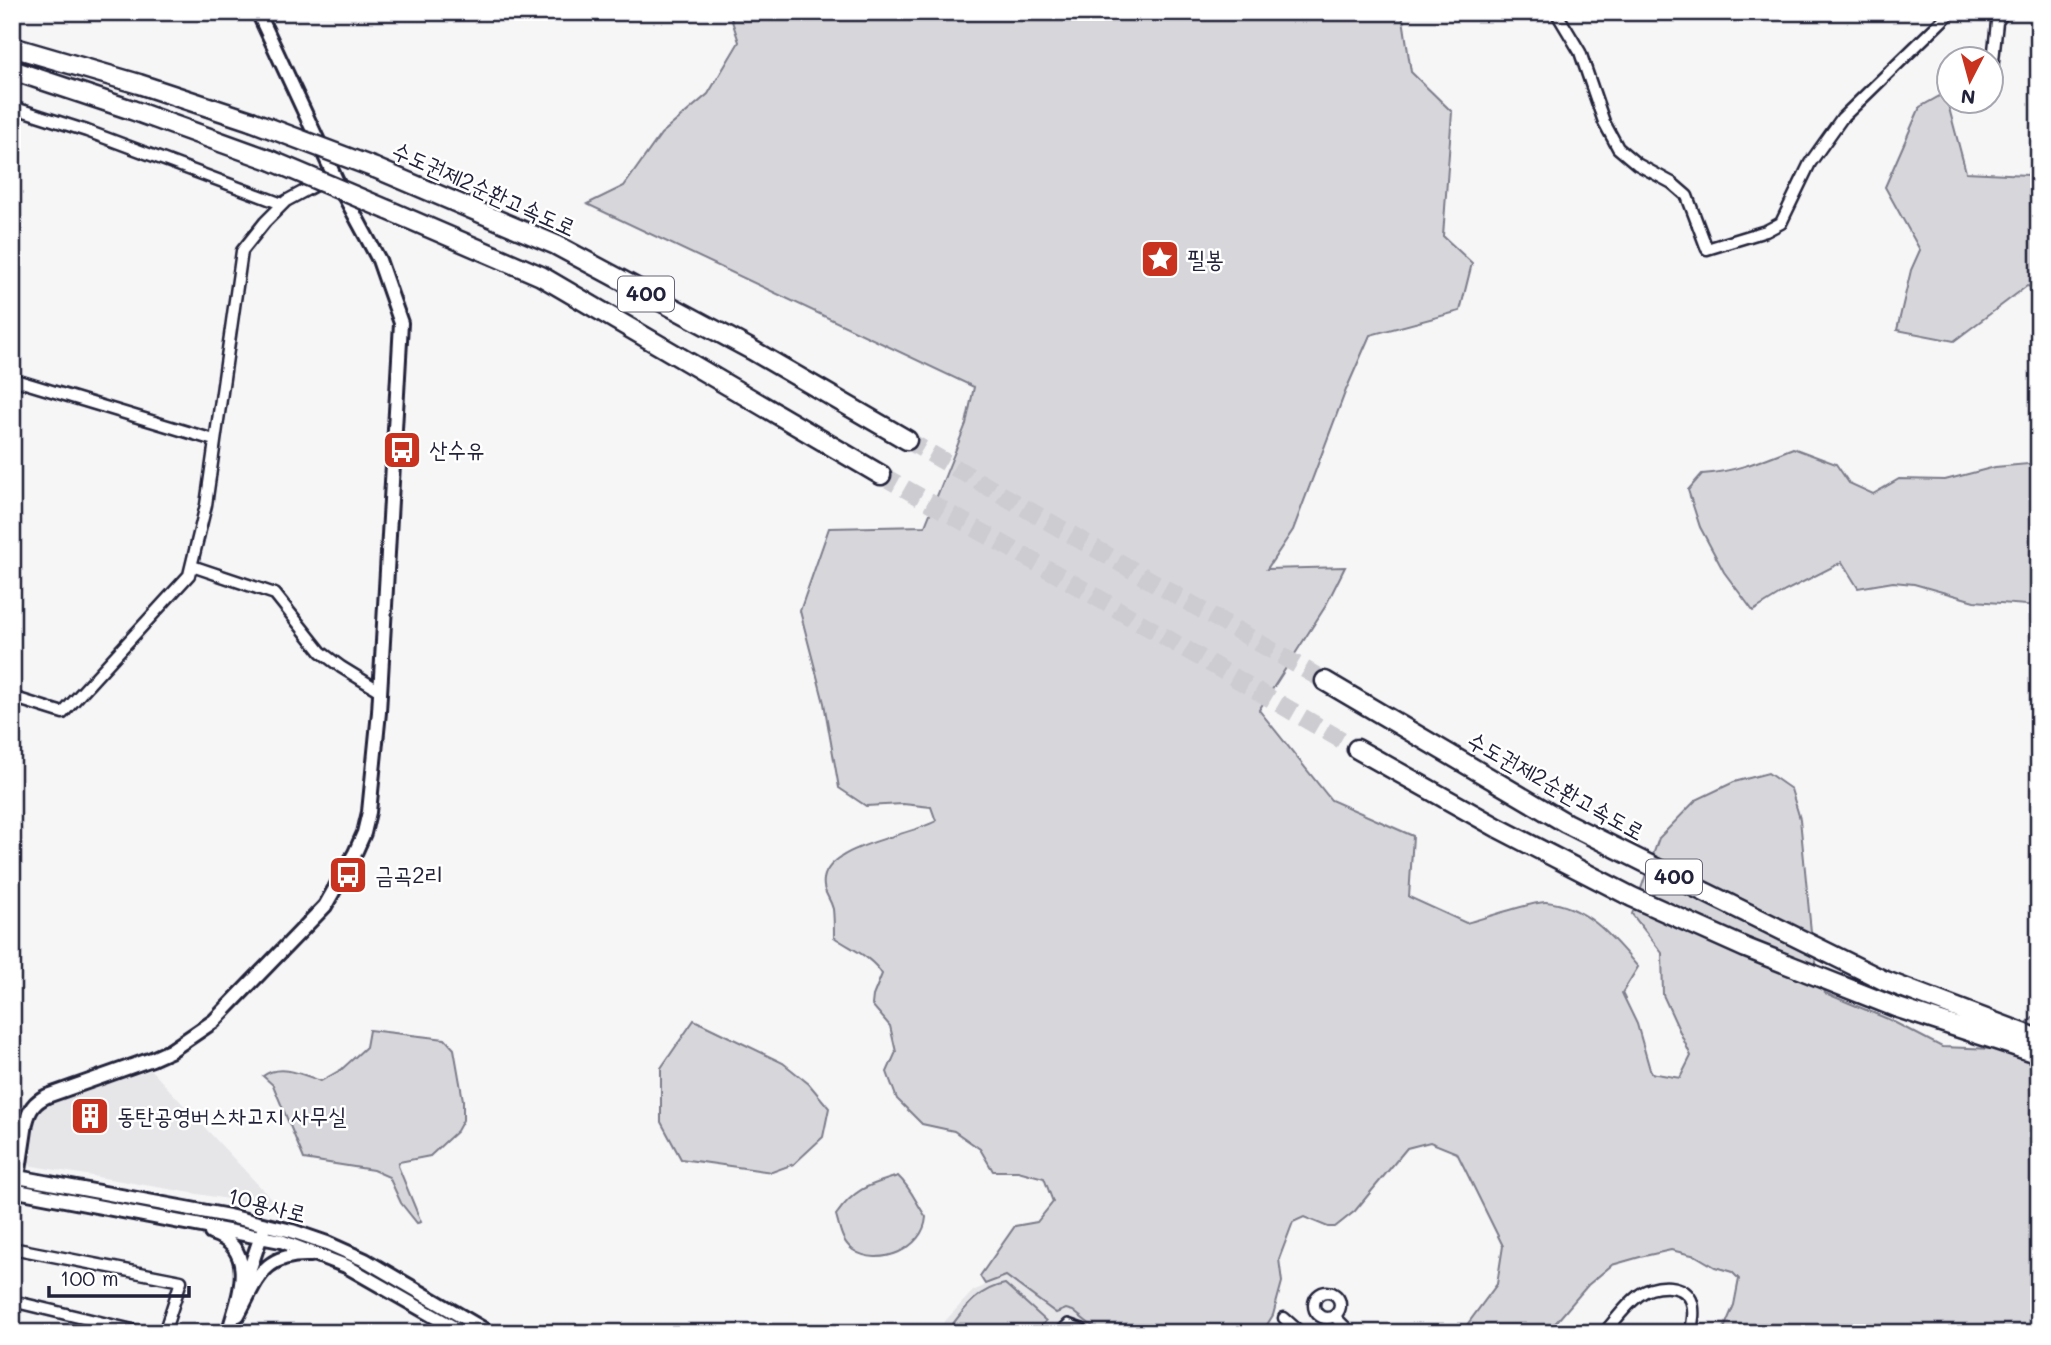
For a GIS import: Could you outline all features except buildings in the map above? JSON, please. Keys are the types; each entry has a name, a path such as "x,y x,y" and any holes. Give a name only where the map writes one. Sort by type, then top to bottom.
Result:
{"highway":[{"name":"수도권제2순환고속도로","path":"12,47 139,84 251,121 375,167 556,245 752,350 907,440"},
{"name":"400","path":"12,70 270,160 541,276 881,475"},
{"name":"수도권제2순환고속도로","path":"1325,681 1566,823 1883,980 2039,1039"},
{"name":"400","path":"1357,749 1498,828 1644,902 1746,948 1895,1007 2039,1054"}],"street":[{"path":"12,1210 15,1177 27,1118 35,1104 47,1096 152,1059 214,1021 325,906 355,853 369,812 380,691 401,323 379,260 334,175 258,12"},
{"path":"1556,12 1580,52 1604,122 1618,148 1637,164 1672,183 1687,196 1707,249 1766,231 1780,223 1810,163 1842,118 1951,12"},
{"path":"1994,46 1997,22 2004,12"},
{"path":"12,107 87,131 282,204"},
{"path":"12,697 63,713 189,575 206,505 242,251 282,204 334,175"},
{"path":"12,379 214,440"},
{"path":"192,566 275,594 321,652 380,691"},
{"name":"10용사로","path":"15,1177 327,1243 365,1260 490,1333"},
{"name":"10용사로","path":"14,1191 132,1213 264,1230 346,1266 463,1333"},
{"path":"132,1213 156,1222 210,1232 225,1237 233,1245 241,1260 242,1270 229,1331"},
{"path":"229,1331 264,1230"},
{"path":"12,1248 181,1280 164,1333"},
{"path":"229,1331 267,1265 287,1255 325,1257"},
{"path":"1604,1333 1637,1296 1654,1287 1684,1292 1691,1300 1693,1313 1690,1333"},
{"path":"12,1301 145,1333"},
{"path":"1334,1316 1351,1333"},
{"path":"1284,1318 1301,1333"},
{"path":"1058,1333 1068,1323 1087,1333"}],"shaded area":[{"path":"729,12 1402,12 1411,72 1452,112 1443,236 1472,263 1460,311 1370,335 1346,390 1293,530 1267,569 1345,567 1325,607 1259,710 1331,800 1413,836 1409,897 1466,923 1546,902 1575,910 1598,925 1638,967 1622,993 1637,1024 1651,1073 1680,1078 1691,1056 1663,995 1662,953 1632,914 1659,838 1696,800 1734,782 1768,773 1791,789 1800,819 1813,952 1825,993 1888,1019 1942,1047 1994,1049 2039,1013 2039,1333 1722,1333 1734,1305 1739,1279 1732,1272 1715,1267 1696,1256 1671,1250 1612,1265 1588,1285 1547,1333 1461,1333 1497,1284 1503,1246 1457,1153 1430,1142 1407,1148 1355,1211 1335,1227 1328,1227 1304,1217 1293,1222 1279,1259 1282,1282 1273,1315 1262,1333 1101,1333 1073,1311 1066,1309 1056,1313 1006,1276 985,1284 980,1276 1015,1226 1037,1222 1053,1202 1044,1178 1018,1171 993,1171 980,1149 954,1131 922,1124 897,1099 887,1072 896,1052 890,1026 872,1005 882,974 866,958 834,937 833,909 825,891 824,879 829,867 855,850 936,821 931,807 903,804 866,806 839,788 824,703 800,611 829,528 925,526 966,424 974,387 587,204 624,186 661,134 708,94 739,42"},
{"path":"1936,98 1936,116 1951,116 1966,172 2028,175 2039,130 2039,289 2027,286 1954,341 1897,330 1911,270 1920,250 1885,187 1920,107"},
{"path":"1793,448 1836,464 1849,483 1873,494 1899,479 1945,480 1995,467 2039,463 2039,606 1974,601 1914,584 1893,582 1858,588 1842,562 1753,611 1724,572 1700,527 1688,490 1702,474 1737,468"},
{"path":"694,1020 783,1063 809,1084 829,1108 823,1137 794,1164 772,1172 681,1159 661,1122 661,1068"},
{"path":"369,1030 445,1039 454,1049 463,1100 463,1120 457,1131 430,1156 399,1162 398,1166 421,1222 417,1223 401,1203 389,1177 373,1170 304,1159 273,1085 263,1076 276,1070 284,1070 321,1081 342,1069 366,1047"},
{"path":"151,1070 280,1208 27,1165 34,1117 47,1103"},
{"path":"898,1176 926,1217 917,1238 909,1246 887,1256 875,1257 853,1250 843,1238 836,1215 856,1193"},
{"path":"1006,1276 1056,1313 1066,1309 1073,1311 1101,1333 934,1333 973,1291"},
{"path":"1005,1284 1046,1321 1035,1333 946,1333 978,1296"}],"tunnel":[{"path":"907,440 1325,681"},
{"path":"881,475 1357,749"}],"place":[{"name":"필봉","path":"1160,259"},
{"name":"산수유","path":"402,450"},
{"name":"금곡2리","path":"348,875"},
{"name":"동탄공영버스차고지 사무실","path":"90,1116"}]}
